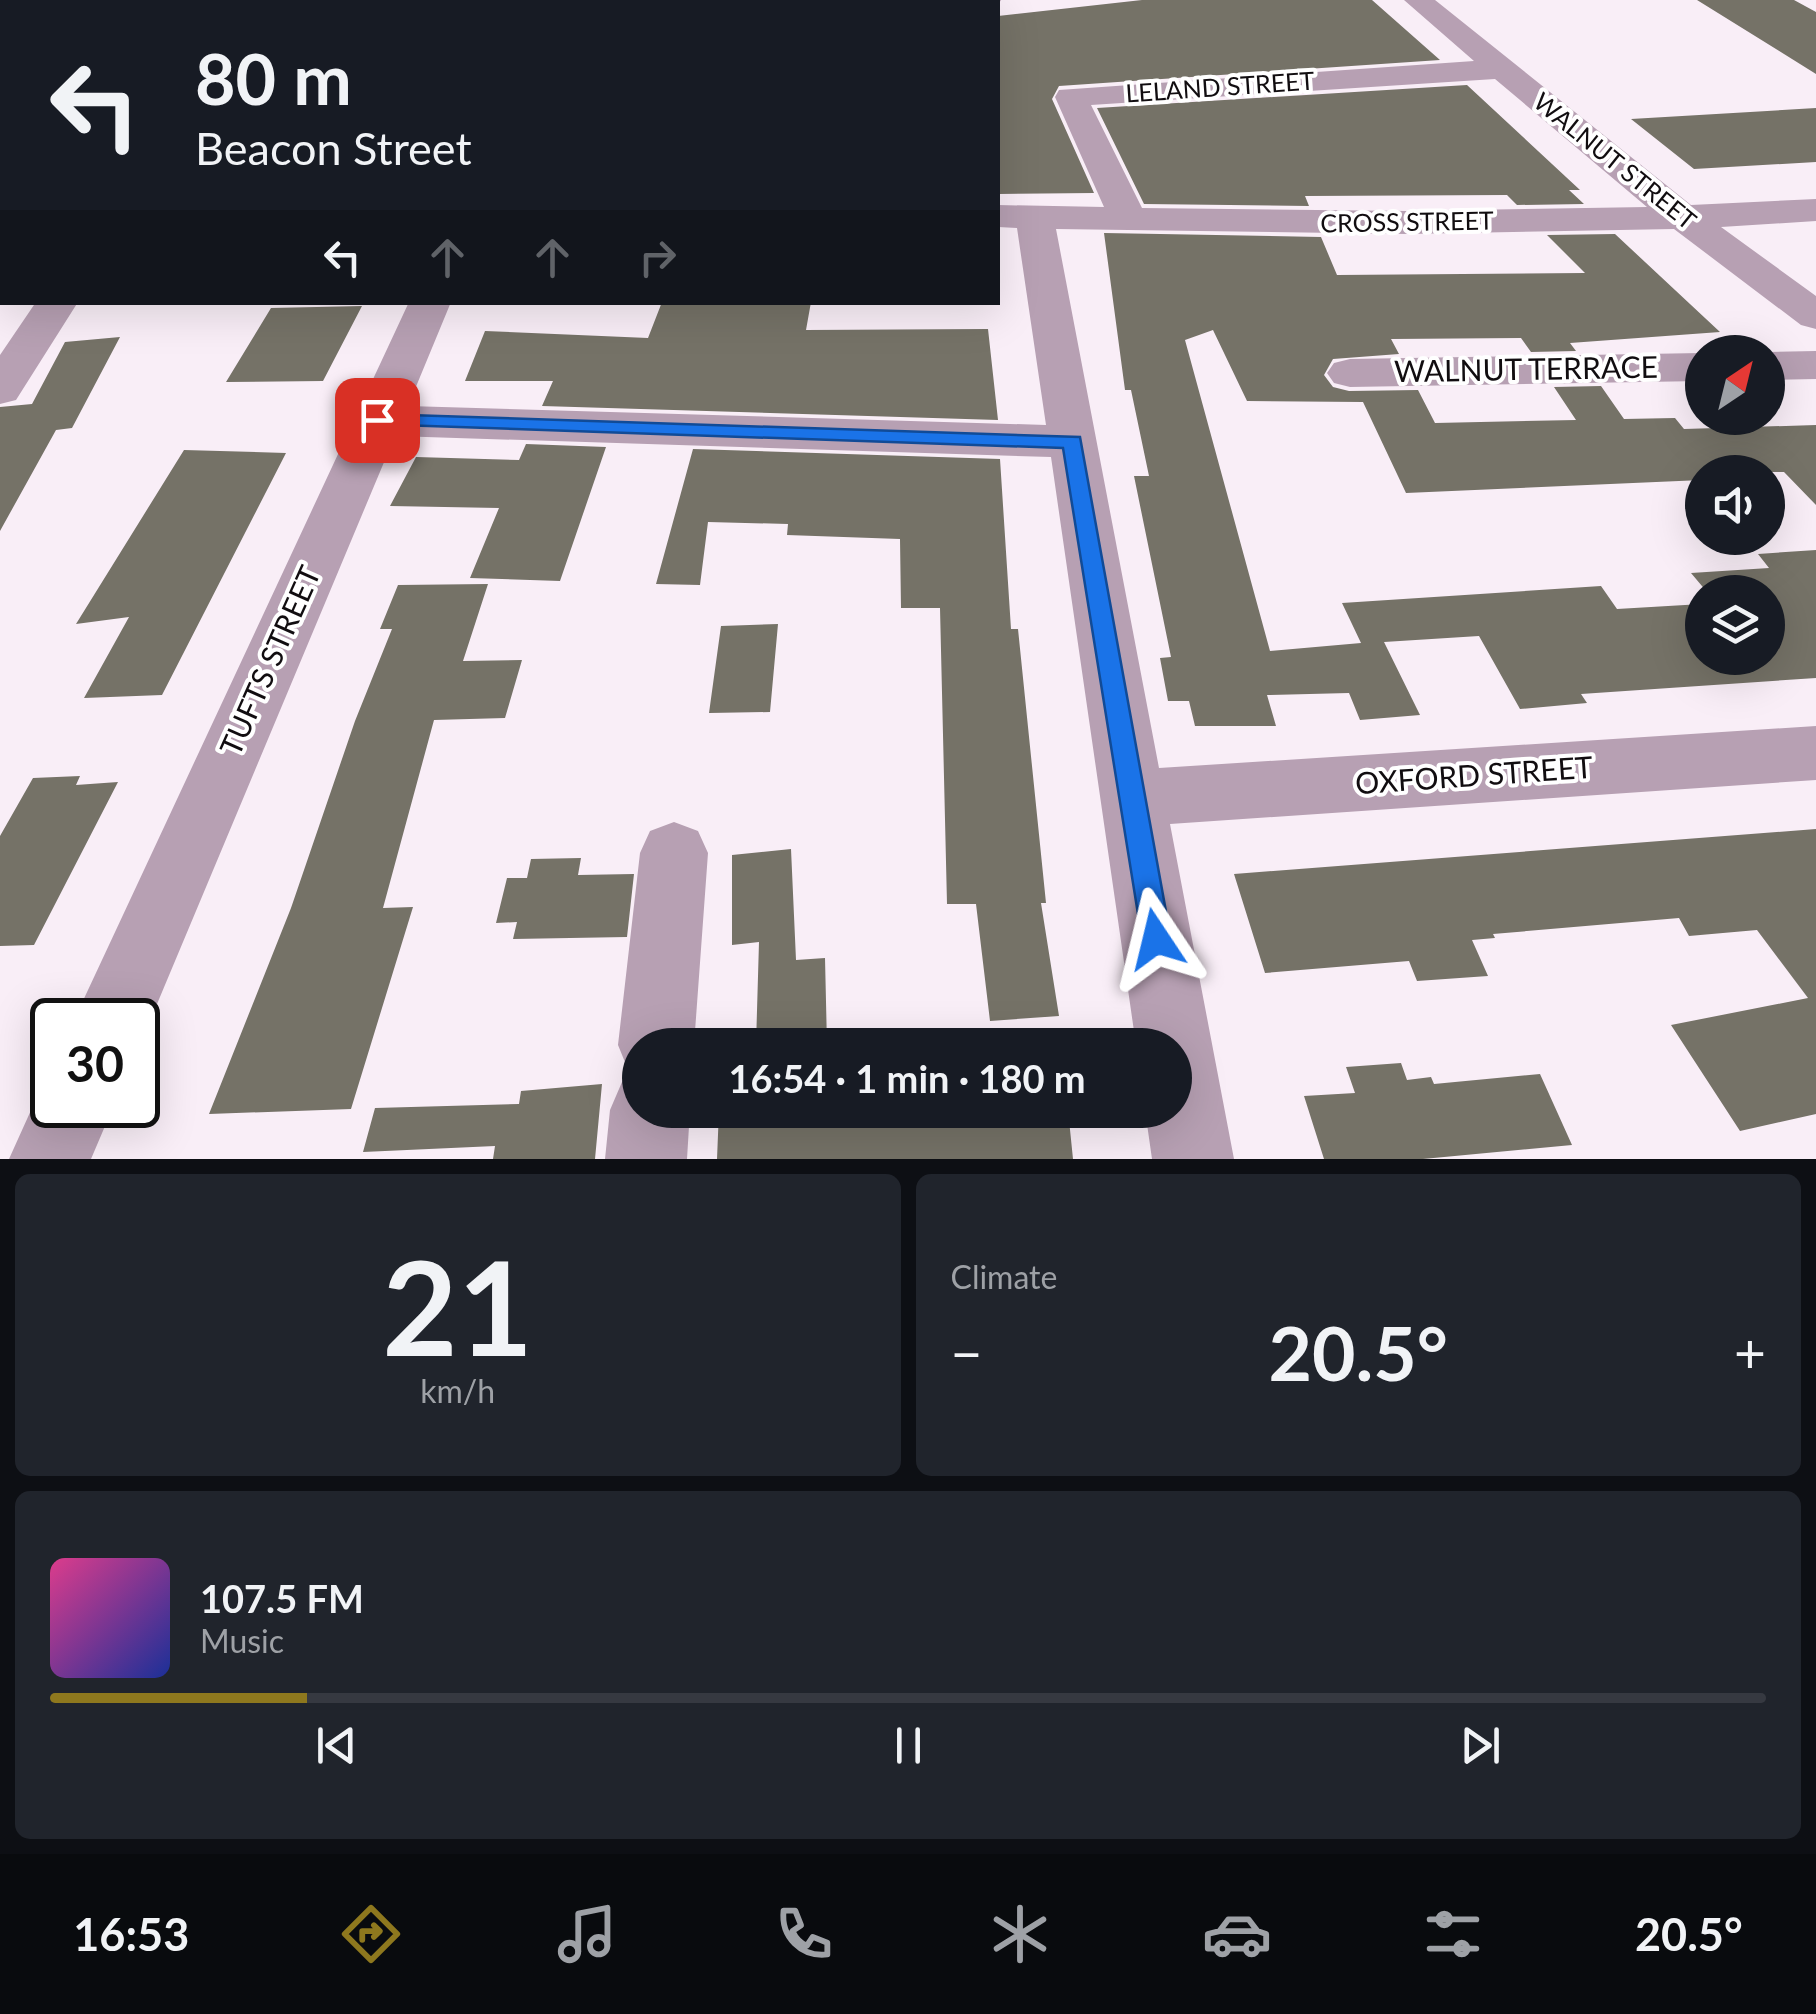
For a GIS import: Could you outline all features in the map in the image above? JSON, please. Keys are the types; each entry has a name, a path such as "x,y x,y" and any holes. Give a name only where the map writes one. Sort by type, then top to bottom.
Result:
{"street":[{"name":"WALNUT STREET","path":"1418,0 1686,219 1816,316"},
{"name":"LELAND STREET","path":"1128,220 1071,97 1503,69"},
{"name":"CROSS STREET","path":"1016,216 1291,224 1686,219 1816,210"},
{"path":"1016,216 1072,442 1172,1028"},
{"path":"0,390 55,305"},
{"name":"TUFTS STREET","path":"122,998 429,305"},
{"path":"1785,366 1816,365"},
{"name":"WALNUT TERRACE","path":"1350,373 1685,367"},
{"path":"377,420 1072,442"},
{"name":"OXFORD STREET","path":"1133,798 1816,753"},
{"path":"658,1028 674,853"},
{"path":"50,1159 64,1128"},
{"path":"646,1159 649,1128"},
{"path":"1189,1128 1194,1159"}],"building":[{"path":"1142,0 1372,0 1440,60 1059,86 1052,99 1094,193 1000,194 1000,16"},
{"path":"1697,0 1794,0 1816,12 1816,74"},
{"path":"1467,85 1580,190 1569,190 1584,204 1517,205 1507,195 1305,196 1309,206 1144,204 1097,108"},
{"path":"1816,108 1816,162 1694,169 1631,119"},
{"path":"1104,233 1321,237 1337,275 1585,273 1547,235 1615,234 1720,332 1570,343 1576,351 1531,352 1521,338 1391,339 1399,354 1333,359 1324,375 1333,387 1349,391 1418,390 1435,423 1576,420 1554,387 1601,386 1624,419 1675,418 1685,429 1685,435 1785,435 1785,426 1816,425 1816,505 1785,473 1785,455 1685,455 1685,481 1406,493 1363,402 1247,401 1213,330 1185,340 1270,651 1361,643 1342,603 1601,586 1617,609 1685,605 1685,675 1785,675 1785,575 1691,573 1769,568 1759,555 1816,550 1816,678 1581,694 1587,703 1520,709 1479,636 1384,642 1420,715 1360,720 1349,693 1267,695 1276,726 1195,726 1189,701 1168,701 1160,658 1171,657 1134,476 1149,476 1131,390 1125,390"},
{"path":"661,305 810,305 806,330 988,329 998,420 542,406 553,381 465,381 485,331 648,338"},
{"path":"362,306 323,381 226,382 271,308"},
{"path":"120,337 72,428 56,430 0,531 0,407 32,404 65,342"},
{"path":"526,444 606,447 560,581 470,578 499,508 390,506 416,457 519,460"},
{"path":"693,449 1000,459 1011,629 1018,629 1046,903 1041,903 1059,1016 990,1021 976,904 947,904 940,608 901,608 900,539 787,535 788,524 708,522 700,585 656,584"},
{"path":"184,450 286,453 162,695 84,698 129,617 76,624"},
{"path":"488,584 463,661 522,660 505,718 434,720 383,908 413,907 351,1109 209,1114 291,908 355,721 392,629 380,629 398,585"},
{"path":"778,624 770,712 709,713 721,626"},
{"path":"80,776 76,785 118,782 34,945 0,946 0,836 33,778"},
{"path":"1816,829 1816,1114 1740,1131 1671,1025 1808,998 1757,930 1689,936 1679,918 1493,934 1495,938 1472,940 1488,976 1417,981 1409,961 1265,973 1234,874"},
{"path":"791,849 796,960 825,958 827,1028 756,1028 759,942 732,945 732,855"},
{"path":"581,858 578,875 634,874 627,937 513,939 517,922 496,923 507,878 527,878 531,859"},
{"path":"1401,1063 1407,1080 1431,1077 1434,1084 1540,1074 1572,1145 1423,1159 1324,1159 1304,1096 1355,1093 1346,1067"},
{"path":"602,1084 595,1159 493,1159 495,1146 363,1152 375,1108 519,1104 521,1091"},
{"path":"718,1128 1070,1128 1073,1159 717,1159"}],"route":[{"path":"377,420 1072,442 1156,939"}]}
